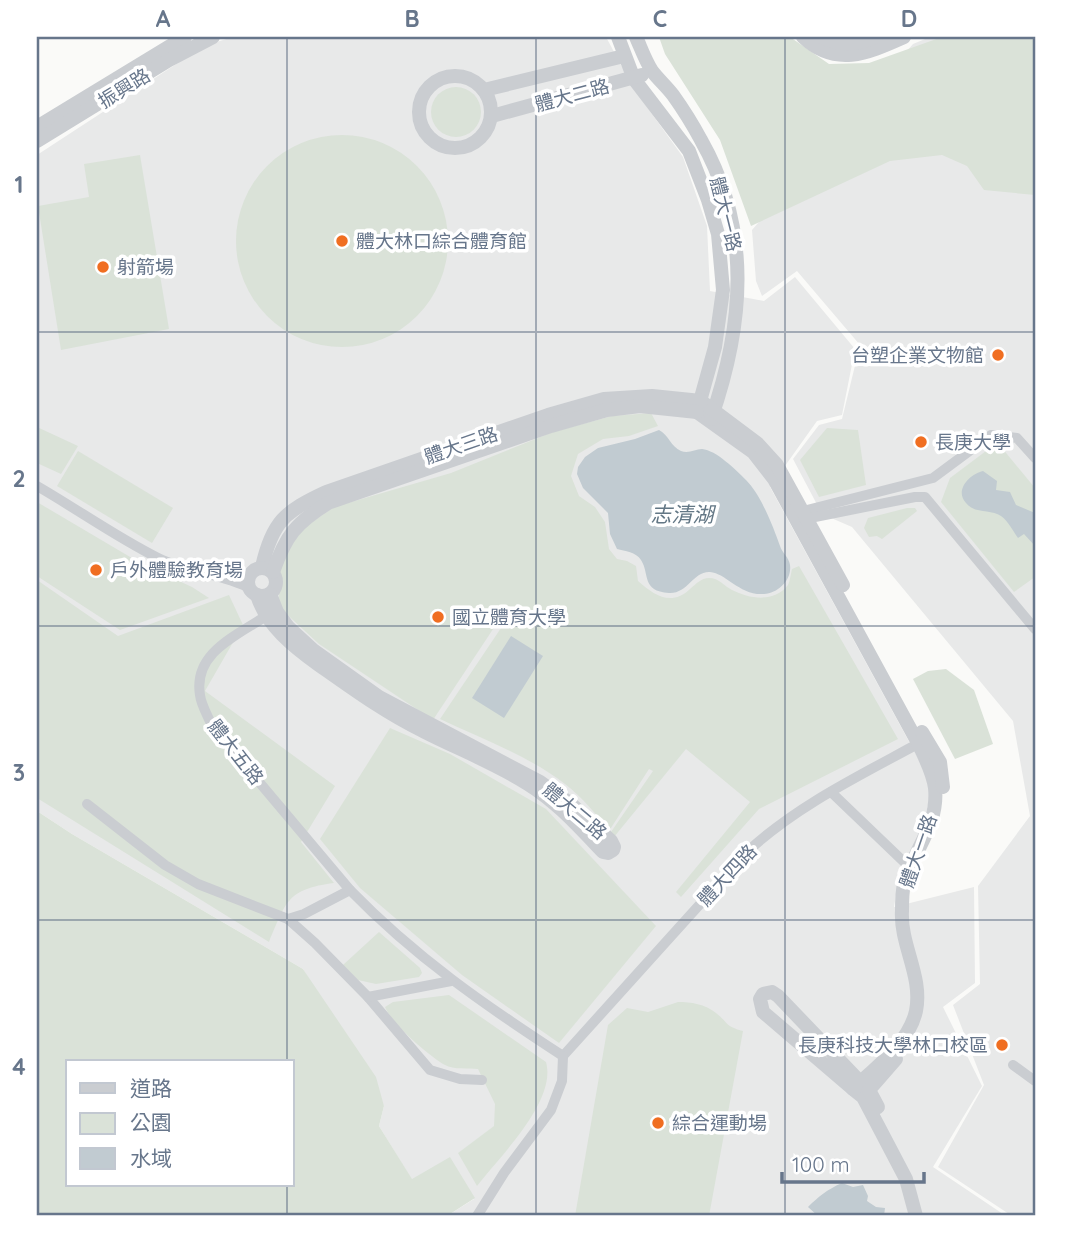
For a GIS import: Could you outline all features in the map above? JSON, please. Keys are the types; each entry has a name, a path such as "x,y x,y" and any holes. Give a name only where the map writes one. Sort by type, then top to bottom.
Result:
{"street":[{"name":"振興路","path":"37,127 185,37"},
{"name":"振興路","path":"37,141 169,60 213,37"},
{"name":"體大一路","path":"618,37 634,79 689,152 718,234 723,290 715,347 699,407 757,443 777,465 922,741 932,774 935,791 931,825 915,868 904,885 901,929 913,968 917,993 916,1011 910,1027 861,1090"},
{"name":"體大一路","path":"636,37 652,70 672,94 701,140 724,190 734,231 739,287 737,315 727,366 711,416"},
{"path":"803,37 816,47 842,55 859,55 874,51 904,37"},
{"path":"821,37 840,44 859,43 876,37"},
{"name":"體大二路","path":"484,90 624,55"},
{"name":"體大二路","path":"492,116 634,79 652,70"},
{"path":"455,76 476,82 484,90 492,116 481,138 471,145 458,148 446,147 426,134 419,112 421,100 435,82 455,76"},
{"name":"體大三路","path":"267,570 271,537 282,519 296,506 326,492 548,415 604,399 652,396 699,407"},
{"path":"802,517 933,478 991,435 1017,438 1035,458"},
{"path":"37,486 157,557 182,568 236,582 259,592"},
{"path":"802,517 925,497 1035,629"},
{"path":"267,570 277,582 259,592 248,579 250,574 267,570"},
{"name":"體大二路","path":"259,592 313,650 379,697 540,782 571,804 611,841 614,850 603,852 560,806 528,784 421,730 365,698 302,652 266,616 259,592"},
{"name":"體大五路","path":"266,616 214,650 199,671 200,696 212,726 383,925 452,981 564,1056"},
{"name":"體大四路","path":"564,1056 748,851 773,828 922,741"},
{"path":"831,792 903,861 915,868"},
{"path":"87,804 165,865 198,884 288,919 368,997 382,1017 430,1070 460,1079 482,1080"},
{"path":"288,919 304,914 351,890"},
{"path":"368,997 452,981"},
{"path":"916,1216 906,1178 861,1090 763,1012 760,999 764,994 772,992 778,996 861,1090 914,1177 924,1216"},
{"path":"469,1216 478,1213 551,1110 562,1081 564,1056"},
{"path":"1013,1065 1035,1081"}],"shaded area":[{"name":"國立體育大學","path":"233,37 606,37 634,89 683,157 707,226 710,291 764,301 795,277 855,349 842,415 817,421 770,487 924,769 932,789 924,821 897,889 894,907 974,887 975,983 943,1007 982,1086 933,1167 1006,1216 447,1216 474,1199 412,1180 379,1126 384,1106 303,969 37,811 37,155 187,57 210,44"},
{"name":"長庚大學","path":"930,37 1035,37 1035,1216 1012,1216 938,1167 984,1085 953,1005 980,984 978,886 1030,816 1013,721 852,527 822,514 793,459 819,425 842,419 860,345 797,271 762,296 756,281 752,230 913,44"}],"green space":[{"path":"659,37 790,37 829,64 869,63 942,37 1035,37 1035,195 984,190 967,166 942,155 890,161 751,226 720,140 665,54"},
{"path":"456,87 474,94 481,112 474,130 456,137 438,130 431,112 438,94"},
{"name":"體大林口綜合體育館","path":"342,135 383,143 417,166 440,200 448,241 440,282 417,316 383,339 342,347 301,339 267,316 244,282 236,241 244,200 267,166 301,143"},
{"name":"射箭場","path":"140,155 169,329 61,350 38,206 89,197 84,164"},
{"path":"651,413 658,426 629,436 603,439 578,454 571,476 579,496 595,507 605,522 609,549 617,559 636,566 638,581 644,586 669,598 683,594 701,580 709,578 716,579 746,596 769,597 788,585 792,569 799,566 898,739 759,809 681,897 676,892 750,802 686,749 614,837 611,832 653,771 649,769 609,831 577,794 551,774 505,748 440,719 501,628 529,626 503,614 433,720 319,644 280,608 277,576 292,536 334,507 451,473 553,432 612,416"},
{"path":"37,427 78,446 61,474 37,463"},
{"path":"827,428 858,430 866,485 819,497 800,460"},
{"path":"990,448 1002,448 1035,488 1035,577 1014,592 941,502 950,478"},
{"path":"78,451 173,508 152,543 57,486"},
{"name":"戶外體驗教育場","path":"37,502 142,564 192,587 209,598 120,630 37,576"},
{"path":"915,508 917,511 882,539 877,536 869,537 864,528 868,518"},
{"path":"37,580 118,636 229,595 243,625 205,691 335,786 301,842 334,883 306,889 290,900 269,942 37,798"},
{"path":"946,669 974,690 993,744 955,759 913,679 928,671"},
{"path":"390,728 450,754 546,809 656,926 559,1043 462,975 360,888 320,839"},
{"path":"37,811 303,969 376,1077 384,1106 379,1126 412,1179 450,1157 475,1198 447,1216 37,1216"},
{"path":"379,932 420,968 422,973 419,977 376,984 358,980 343,965"},
{"path":"449,995 546,1062 547,1077 535,1110 512,1144 477,1186 458,1153 494,1126 495,1104 478,1069 452,1068 438,1061 403,1030 385,1007 393,1002"},
{"name":"綜合運動場","path":"678,1002 707,1007 730,1026 743,1031 709,1216 575,1216 608,1025 627,1008 648,1012"}],"water":[{"name":"志清湖","path":"659,430 681,451 702,449 713,453 751,486 766,511 789,562 789,576 779,588 769,593 755,594 710,572 699,575 676,592 660,592 650,585 639,557 617,549 610,534 608,513 583,488 577,474 578,467 585,457 598,448"},
{"path":"983,471 997,481 996,490 1010,492 1016,505 1035,513 1035,546 1024,534 1018,538 1001,516 973,509 966,503 962,493 965,483 973,475"},
{"path":"511,636 543,656 504,718 472,698"},
{"path":"842,1183 853,1187 863,1185 868,1196 867,1201 876,1207 885,1208 884,1216 818,1216 808,1207"}],"place":[{"name":"體大林口綜合體育館","path":"342,241"},
{"name":"射箭場","path":"103,267"},
{"name":"台塑企業文物館","path":"998,355"},
{"name":"長庚大學","path":"921,442"},
{"name":"戶外體驗教育場","path":"96,570"},
{"name":"國立體育大學","path":"438,617"},
{"name":"長庚科技大學林口校區","path":"1002,1045"},
{"name":"綜合運動場","path":"658,1123"}]}
